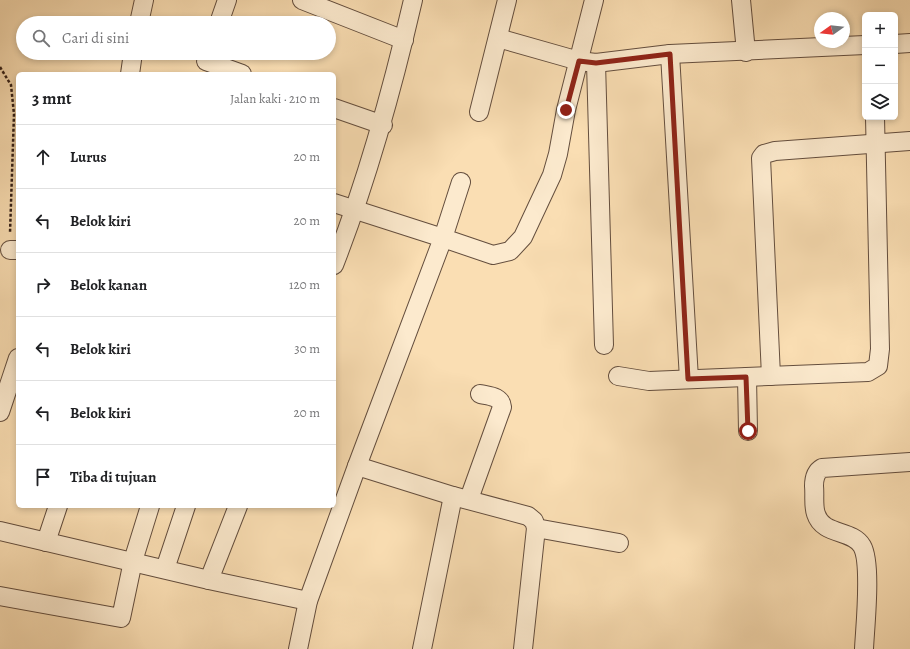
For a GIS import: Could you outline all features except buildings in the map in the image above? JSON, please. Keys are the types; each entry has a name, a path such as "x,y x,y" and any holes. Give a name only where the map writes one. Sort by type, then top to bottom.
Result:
{"street":[{"path":"141,16 144,0"},
{"path":"221,16 227,0"},
{"path":"302,0 404,40"},
{"path":"336,260 356,210 383,125 413,0"},
{"path":"479,112 507,0"},
{"path":"594,0 588,62 604,345"},
{"path":"742,0 746,52"},
{"path":"498,38 588,62 670,54 746,52 862,45"},
{"path":"898,44 910,43"},
{"path":"670,54 688,379"},
{"path":"130,72 132,60"},
{"path":"336,204 493,255 510,251 523,237 552,175 558,154 566,110 588,62"},
{"path":"205,63 235,72"},
{"path":"336,109 383,125"},
{"path":"618,376 649,381 868,372 878,366 880,349 876,120"},
{"path":"771,376 761,158 768,152 876,142 910,141"},
{"path":"298,649 308,601 443,238 462,182"},
{"path":"0,412 16,364"},
{"path":"746,377 748,431"},
{"path":"422,649 461,497 502,407 502,403 498,398 480,394"},
{"path":"864,649 867,570 865,555 862,545 855,539 825,526 819,520 816,513 814,481 817,472 822,468 910,462"},
{"path":"357,466 528,516 534,521 536,528 523,649"},
{"path":"46,542 57,508"},
{"path":"0,596 121,618 133,561 149,508"},
{"path":"165,569 185,508"},
{"path":"209,580 237,508"},
{"path":"536,528 619,543"},
{"path":"0,531 209,580 308,601"}],"path":[{"path":"0,67 11,86 14,114 14,250"}],"route":[{"path":"566,110 579,61 596,63 670,54 688,379 746,377 748,431"}]}
